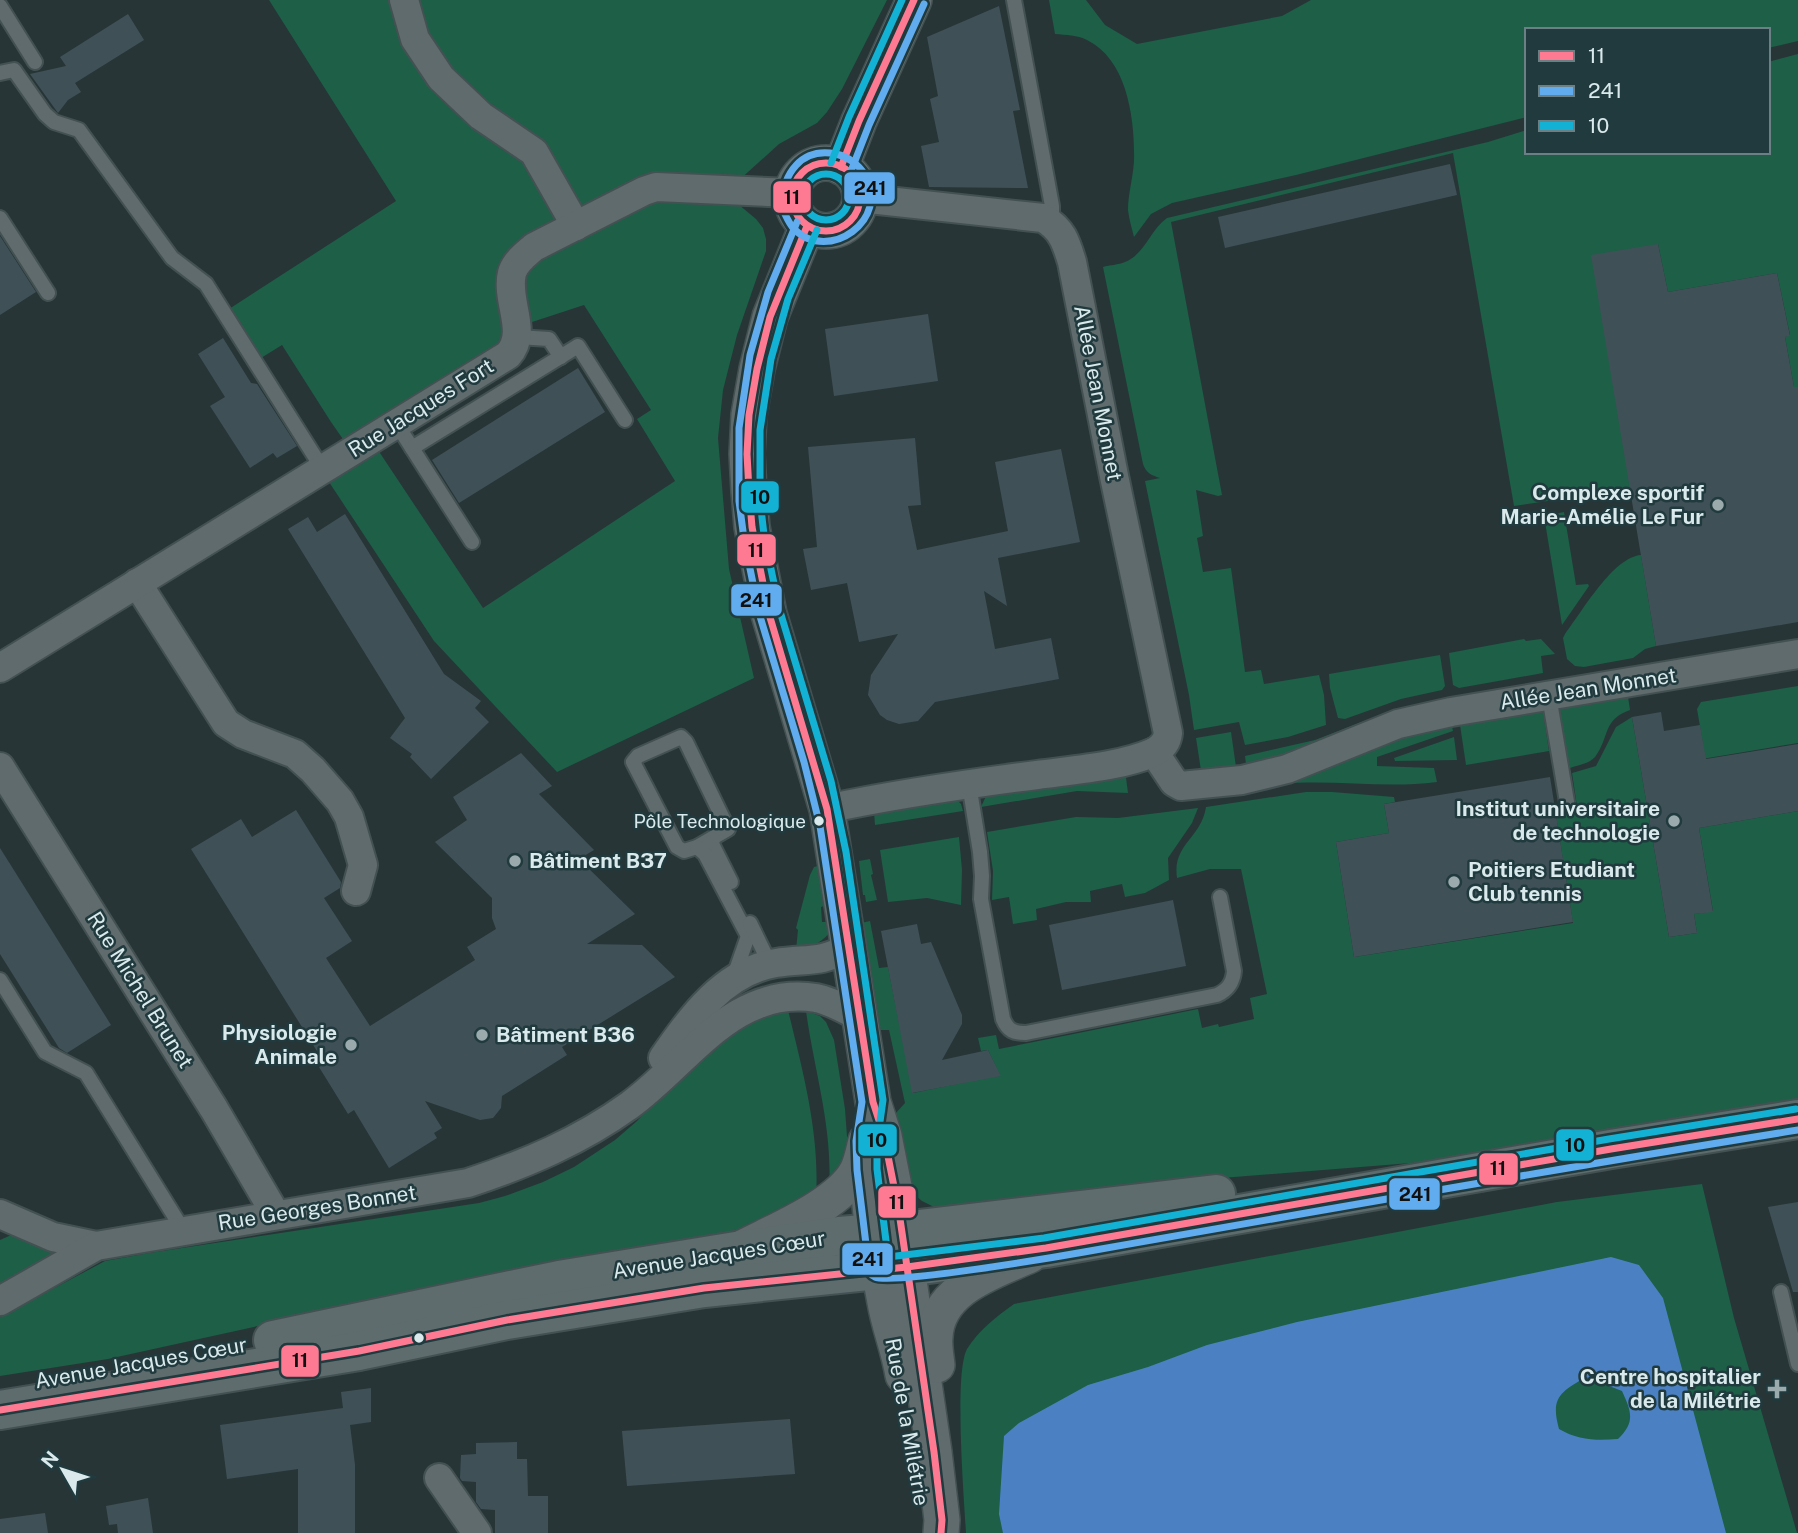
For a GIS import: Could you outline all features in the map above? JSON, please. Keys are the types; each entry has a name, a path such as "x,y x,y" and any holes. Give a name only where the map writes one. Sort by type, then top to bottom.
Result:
{"main road":[{"name":"Avenue Jacques Cœur","path":"0,1387 263,1342 558,1280 736,1251 839,1236 890,1250 1046,1248 1798,1119"},
{"name":"Avenue Jacques Cœur","path":"0,1410 359,1351 507,1320 704,1289 890,1250 1611,1149"}],"street":[{"path":"404,0 415,39 441,78 481,117 534,152 576,226"},
{"path":"841,167 914,0"},
{"path":"824,163 841,167 855,179 860,198 857,213 840,229 824,232 807,226 794,210 792,193 799,177 807,169 824,163"},
{"path":"518,337 511,294 512,271 534,247 656,187 792,193"},
{"path":"860,198 1043,218 1052,224"},
{"name":"Allée Jean Monnet","path":"1052,224 1066,240 1072,262 1166,719 1168,738 1154,752 1174,782 1181,786 1242,780 1287,769 1398,724 1451,712 1798,654"},
{"path":"807,226 770,317 757,369 749,415 747,454 752,527 769,614 827,809 873,1102 884,1136 890,1250"},
{"name":"Rue Jacques Fort","path":"0,668 508,355 515,347 518,337"},
{"path":"137,583 226,723 243,734 295,754 340,801 349,817 363,866 356,891"},
{"path":"827,809 969,784 1096,766 1154,752"},
{"name":"Rue Michel Brunet","path":"0,768 214,1109 276,1214"},
{"name":"Rue Georges Bonnet","path":"631,1104 702,1006 721,987 774,963 821,960 849,947"},
{"name":"Rue Georges Bonnet","path":"0,1301 96,1246 468,1183 517,1167 570,1143 631,1104 727,1020 765,1001 793,997 817,998 860,1017"},
{"path":"736,1251 799,1218 842,1190 858,1170 873,1102"},
{"path":"866,1142 890,1250"},
{"path":"0,1214 53,1237 96,1246"},
{"path":"934,1452 937,1370 934,1336 941,1312 960,1291 973,1282 1046,1248"},
{"name":"Rue de la Milétrie","path":"890,1250 934,1452 943,1520 941,1533"},
{"name":"Rue de la Milétrie","path":"890,1250 885,1304 901,1367 923,1517 930,1533"},
{"path":"439,1478 477,1533"}],"lane":[{"path":"1014,0 1052,206 1052,224"},
{"path":"0,6 36,62"},
{"path":"0,73 14,70 45,114 54,122 79,130 168,252 206,284 322,468"},
{"path":"0,218 48,293"},
{"path":"518,337 549,339 561,357"},
{"path":"412,449 578,346 625,421"},
{"path":"396,423 472,542"},
{"path":"1549,696 1567,802"},
{"path":"681,737 686,742 728,825 725,833 713,839 684,850 677,847 635,767 633,762 638,756 674,739 681,737"},
{"path":"969,784 980,852 981,899 987,934 1003,1019 1006,1027 1012,1031 1026,1033 1224,992 1234,979 1234,971 1220,897"},
{"path":"713,839 712,845 765,954 774,963"},
{"path":"697,847 705,854 748,936 732,981"},
{"path":"0,980 45,1052 86,1073 184,1230"},
{"path":"1781,1292 1798,1364"}],"green space":[{"path":"269,0 887,0 842,89 817,123 779,144 737,182 655,177 513,250 508,340 347,445 282,345 261,358 229,309 396,201"},
{"path":"1049,0 1086,0 1105,25 1137,44 1282,16 1311,0 1798,0 1798,41 1770,48 1770,28 1525,28 1525,118 1172,203 1151,214 1134,237 1128,210 1133,167 1133,128 1120,77 1101,49 1083,38 1055,34"},
{"path":"1798,54 1798,387 1794,387 1785,337 1790,335 1777,273 1668,292 1658,244 1630,489 1514,506 1453,153 1171,222 1222,495 1196,490 1203,536 1197,538 1203,572 1231,568 1245,672 1261,670 1264,684 1319,675 1324,695 1326,725 1288,737 1245,745 1239,722 1194,730 1145,481 1160,478 1149,473 1143,464 1103,267 1132,258 1167,218 1488,142 1525,131 1525,154 1770,154 1770,61"},
{"path":"649,198 732,199 756,219 763,228 766,239 766,251 737,335 723,390 718,438 729,569 754,678 557,772 434,641 329,482 378,450 483,608 675,481 637,419 651,410 584,305 526,324 521,280 535,259"},
{"path":"1564,512 1576,585 1589,586 1562,625 1544,516"},
{"path":"1641,555 1656,646 1645,649 1633,658 1584,667 1575,666 1567,659 1563,638 1565,634 1609,575 1630,558"},
{"path":"1524,639 1541,639 1555,654 1541,656 1543,673 1459,688 1453,685 1449,653"},
{"path":"1440,655 1445,686 1442,690 1401,699 1345,719 1338,718 1329,674"},
{"path":"1798,686 1798,743 1690,761 1703,744 1697,709 1701,702"},
{"path":"1627,690 1630,710 1621,714 1611,724 1600,750 1593,759 1570,768 1566,748 1563,749 1558,707"},
{"path":"1446,699 1247,772 1245,756 1315,740 1393,710"},
{"path":"1540,707 1543,711 1549,751 1466,765 1459,718"},
{"path":"1632,717 1669,937 1697,933 1694,914 1713,911 1699,828 1798,811 1798,1106 1461,1159 1134,1185 938,1209 909,1190 894,1115 905,1103 889,1030 879,1030 861,923 870,921 879,968 888,967 913,1093 1000,1075 988,1050 981,1051 978,1038 996,1035 999,1049 1198,1009 1202,1028 1254,1019 1250,998 1267,994 1241,869 1210,869 1177,878 1179,857 1199,827 1206,807 1306,792 1394,797 1395,802 1384,804 1389,833 1336,842 1354,957 1573,923 1556,816 1578,813 1572,773 1596,766 1616,727"},
{"path":"1452,726 1453,731 1377,757 1377,766 1434,768 1437,782 1398,785 1281,784 1360,746"},
{"path":"1231,732 1237,774 1202,777 1196,738"},
{"path":"1454,737 1457,760 1395,761 1394,758"},
{"path":"1125,770 1128,793 1077,791 981,807 986,796 991,794"},
{"path":"956,799 963,811 875,825 874,812"},
{"path":"1198,808 1192,823 1168,858 1169,880 1145,893 1125,897 1122,884 1090,891 1091,902 1066,902 1036,909 1037,920 1013,924 1009,897 992,900 993,871 987,832 1076,817 1118,818"},
{"path":"959,837 961,905 927,898 888,902 880,850"},
{"path":"870,859 877,900 866,902 859,861"},
{"path":"821,865 827,905 821,907 822,922 835,922 834,928 817,943 796,950 796,928 810,875 814,867"},
{"path":"788,1010 813,1127 816,1198 762,1226 715,1239 476,1278 108,1359 0,1376 0,1317 105,1261 479,1203 505,1196 574,1167 615,1140 637,1121 692,1062 755,1017"},
{"path":"806,1011 820,1016 826,1022 834,1040 845,1109 849,1164 829,1188 826,1121"},
{"path":"1702,1184 1734,1318 1797,1533 966,1533 960,1409 963,1362 967,1349 977,1336 1014,1304 1557,1202"},
{"path":"19,1236 63,1248 0,1294 0,1240"}],"water":[{"path":"1611,1257 1639,1265 1663,1298 1726,1533 1003,1533 999,1514 1004,1436 1019,1423 1088,1385 1207,1345 1297,1322","holes":["1586,1377 1622,1391 1628,1405 1630,1422 1618,1439 1587,1439 1559,1429 1557,1402 1564,1392 1577,1382"]}],"building":[{"path":"999,6 1020,110 1013,111 1028,188 929,187 921,146 939,142 930,99 938,96 927,37"},
{"path":"128,14 144,40 75,83 81,92 68,100 58,113 30,74 66,66 60,57"},
{"path":"1450,164 1457,195 1225,248 1218,217"},
{"path":"0,236 36,292 0,315"},
{"name":"Complexe sportif Marie-Amélie Le Fur","path":"1658,244 1668,292 1777,273 1790,336 1785,337 1794,387 1798,387 1798,622 1656,646 1591,255"},
{"path":"928,314 938,381 834,396 825,329"},
{"path":"223,338 251,383 257,384 297,446 277,458 273,453 250,468 210,406 225,397 198,354"},
{"path":"578,368 605,412 459,503 432,460"},
{"path":"915,438 921,505 908,506 917,550 1008,531 995,462 1061,449 1080,542 998,558 1007,606 984,591 995,649 1051,638 1059,679 935,702 918,721 899,724 880,715 868,695 871,675 898,634 859,642 847,583 811,590 803,549 817,547 808,447"},
{"path":"345,514 444,674 481,701 475,708 489,722 431,779 410,757 412,754 390,738 405,718 288,529 308,517 317,532"},
{"name":"Institut universitaire de technologie","path":"1661,712 1664,731 1700,725 1706,759 1798,744 1798,811 1699,828 1713,912 1694,914 1697,933 1669,937 1632,717"},
{"path":"521,753 552,786 539,794 594,850 579,859 635,914 587,944 642,945 675,977 562,1047 567,1055 502,1096 501,1108 493,1118 480,1120 425,1101 442,1128 434,1133 437,1138 389,1168 354,1110 348,1114 319,1067 325,1064 191,849 241,819 252,837 296,810 341,882 340,888 324,898 352,941 326,958 370,1026 475,960 467,947 496,929 492,918 492,898 435,842 467,820 453,797"},
{"name":"Poitiers Etudiant Club tennis","path":"1550,777 1573,922 1354,957 1336,842 1389,833 1384,804"},
{"path":"0,848 111,1025 67,1053 59,1048 0,954"},
{"path":"1173,900 1186,966 1062,990 1049,925"},
{"path":"917,924 921,944 931,942 962,1015 962,1024 942,1060 988,1050 1001,1076 912,1093 881,931"},
{"path":"1798,1202 1798,1292 1793,1292 1768,1207"},
{"path":"371,1388 371,1422 350,1425 355,1465 355,1533 298,1533 298,1469 227,1479 220,1425 343,1408 341,1392"},
{"path":"790,1419 795,1474 627,1486 622,1431"},
{"path":"517,1442 517,1459 527,1459 528,1496 548,1496 548,1533 495,1533 495,1510 481,1509 476,1502 476,1482 462,1481 460,1478 461,1455 476,1454 476,1443"},
{"path":"148,1498 153,1533 118,1533 117,1524 109,1525 106,1506"},
{"path":"45,1513 48,1533 0,1533 0,1519"}],"transit line":[{"name":"10","path":"831,163 902,0"},
{"name":"11","path":"841,167 914,0"},
{"name":"241","path":"851,171 924,4"},
{"name":"241","path":"782,204 786,183 796,165 813,155 824,153 841,155 853,162 865,175 871,191 870,207 863,221 852,232 839,239 824,242 808,239 792,227 783,210"},
{"name":"11","path":"833,163 854,178 860,190 860,197 858,210 850,221 833,231 819,231 802,221 794,210 792,190 802,173 813,165 833,163"},
{"name":"10","path":"826,174 842,181 849,197 842,213 826,220 810,213 803,197 810,181 826,174"},
{"name":"241","path":"797,222 768,292 750,355 739,428 739,501 759,613 804,762 820,826 862,1102 856,1141 857,1170 871,1275 887,1278 941,1274 1068,1255 1798,1130"},
{"name":"11","path":"807,226 770,317 757,369 749,415 747,454 752,527 769,614 827,809 873,1102 884,1136 899,1212 934,1452 942,1520 941,1533"},
{"name":"10","path":"817,230 788,299 771,359 760,430 760,500 764,535 779,608 831,781 846,852 883,1100 877,1143 877,1169 888,1257 1044,1238 1796,1109"},
{"name":"11","path":"0,1410 359,1351 507,1320 704,1288 907,1267 1046,1248 1798,1119"}],"place":[{"name":"Complexe sportif Marie-Amélie Le Fur","path":"1718,505"},
{"name":"Pôle Technologique","path":"819,821"},
{"name":"Institut universitaire de technologie","path":"1674,821"},
{"name":"Bâtiment B37","path":"515,861"},
{"name":"Poitiers Etudiant Club tennis","path":"1454,882"},
{"name":"Bâtiment B36","path":"482,1035"},
{"name":"Physiologie Animale","path":"351,1045"},
{"name":"Centre hospitalier de la Milétrie","path":"1777,1389"}]}
